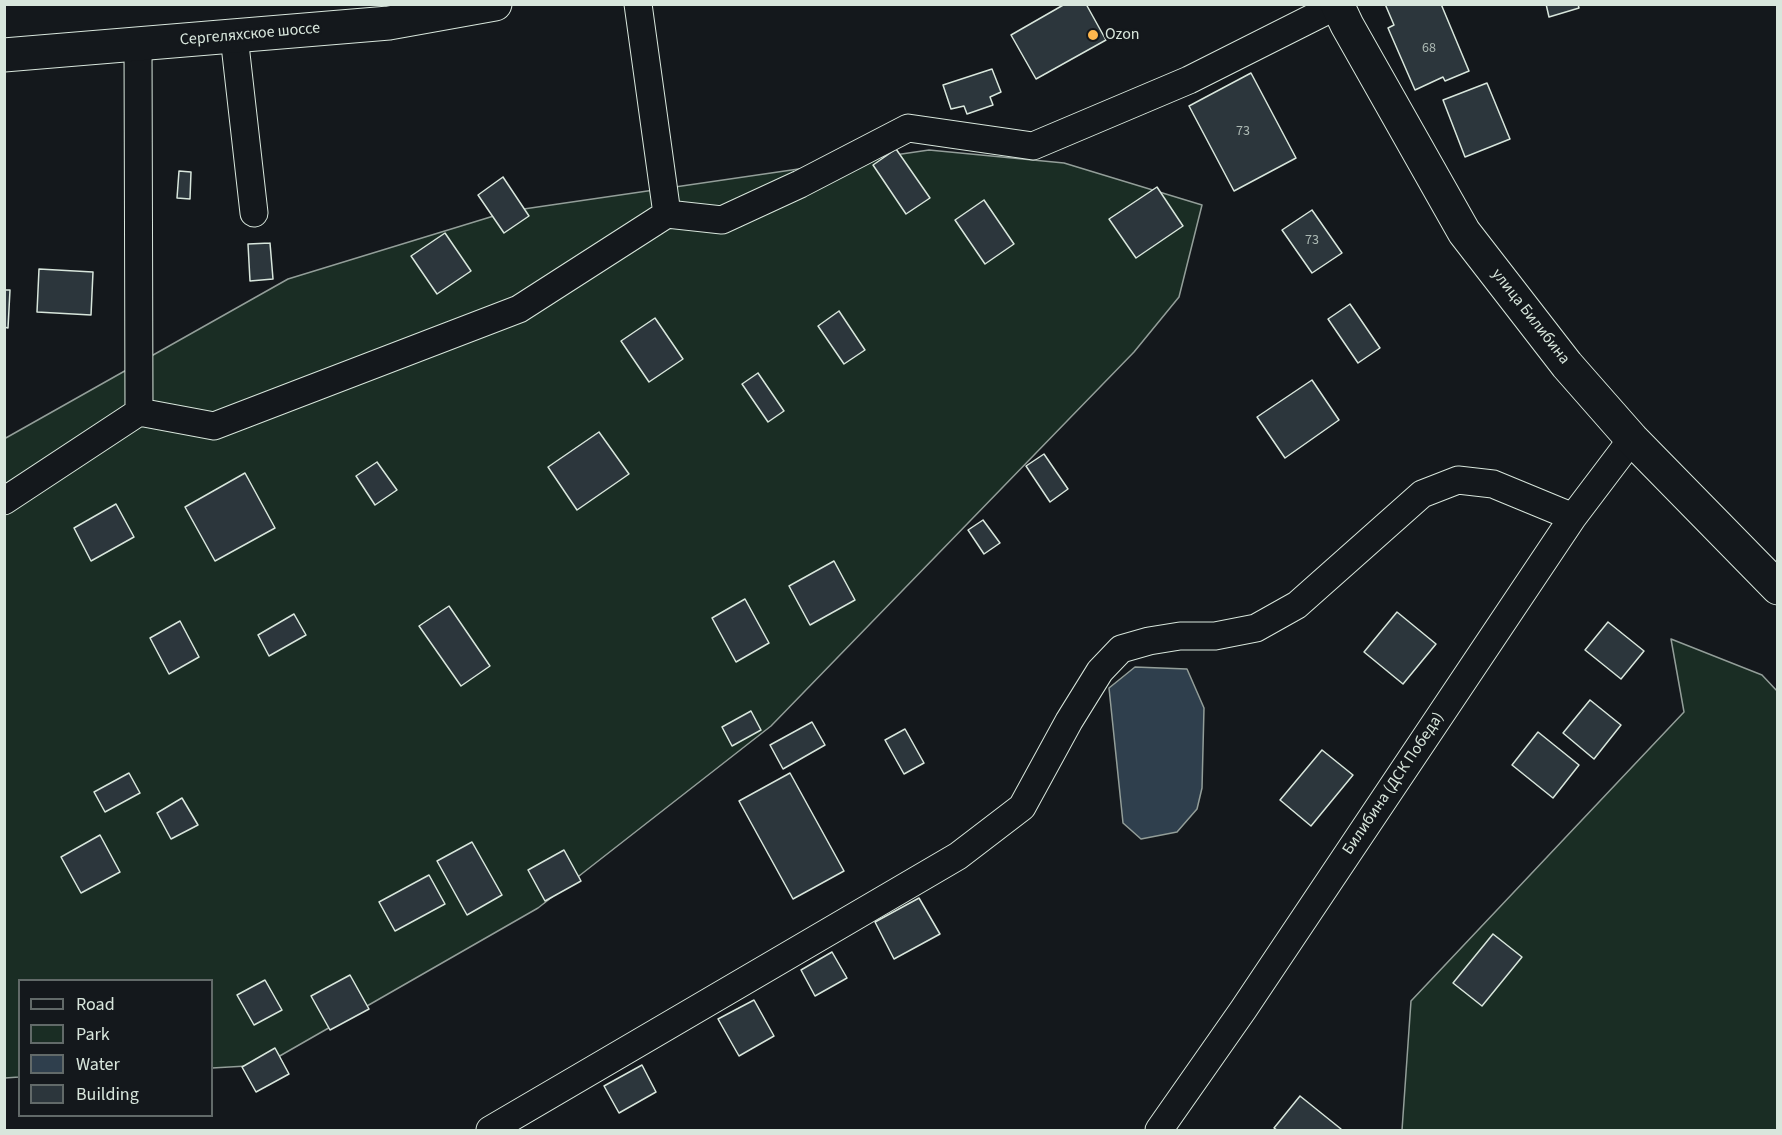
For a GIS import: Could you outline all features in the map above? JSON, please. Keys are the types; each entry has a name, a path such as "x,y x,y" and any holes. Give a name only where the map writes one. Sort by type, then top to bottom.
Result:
{"main road":[{"name":"Сергеляхское шоссе","path":"4,55 389,23 495,4"},
{"name":"улица Билибина","path":"1337,5 1464,232 1567,365 1632,439 1778,588"}],"street":[{"path":"638,4 668,214"},
{"path":"4,501 139,412 214,426 519,309 668,214 722,220 800,184 908,128 1033,146 1189,80 1337,5"},
{"path":"234,36 254,213"},
{"path":"138,44 139,412"},
{"name":"Билибина (ДСК Победа)","path":"1159,1131 1573,517 1632,439"},
{"path":"490,1131 958,856 1022,807 1100,671 1121,649 1180,636 1215,636 1256,628 1297,605 1422,494 1458,480 1493,484 1573,517"}],"green space":[{"path":"929,150 1064,163 1202,205 1179,297 1134,352 771,726 538,908 264,1065 213,1068 213,979 18,979 18,1077 5,1078 4,439 288,279 510,211"},
{"path":"1671,639 1762,675 1778,692 1777,1130 1402,1130 1411,1001 1684,712"}],"water":[{"path":"1135,667 1187,669 1204,708 1202,788 1197,809 1177,832 1141,839 1123,823 1109,688"}],"building":[{"path":"1065,4 1086,4 1106,40 1036,79 1011,35"},
{"path":"1385,4 1441,4 1469,71 1445,81 1443,77 1415,90 1388,28 1394,25"},
{"path":"1546,4 1578,4 1579,8 1549,17"},
{"path":"992,69 1001,92 990,97 993,105 967,114 964,106 951,109 943,85"},
{"path":"1251,73 1296,158 1234,191 1189,106"},
{"path":"1487,83 1510,139 1465,157 1443,100"},
{"path":"896,149 930,198 906,214 873,165"},
{"path":"179,171 191,172 190,199 177,198"},
{"path":"503,177 529,216 504,233 478,195"},
{"path":"1157,187 1183,226 1136,258 1109,219"},
{"path":"984,200 1014,244 985,264 955,220"},
{"path":"1312,210 1342,253 1312,273 1282,230"},
{"path":"445,233 471,271 437,294 411,256"},
{"path":"270,243 273,279 250,281 248,244"},
{"path":"39,269 93,272 91,315 37,312"},
{"path":"4,290 10,290 8,328 4,327"},
{"path":"1350,304 1380,348 1358,363 1328,319"},
{"path":"839,311 865,350 844,364 818,326"},
{"path":"655,318 683,359 649,382 621,341"},
{"path":"758,373 784,411 768,422 742,384"},
{"path":"1312,380 1339,420 1285,458 1257,417"},
{"path":"599,432 629,474 577,510 548,467"},
{"path":"1044,454 1068,489 1050,502 1026,466"},
{"path":"377,462 397,490 375,505 356,476"},
{"path":"245,473 275,528 215,561 185,507"},
{"path":"116,504 134,537 91,561 74,528"},
{"path":"983,520 1000,543 984,554 968,530"},
{"path":"834,561 855,600 810,625 789,586"},
{"path":"745,599 769,643 736,662 712,618"},
{"path":"449,606 490,666 461,686 419,626"},
{"path":"1397,612 1436,644 1403,684 1364,652"},
{"path":"294,614 306,635 269,656 258,635"},
{"path":"180,621 199,657 169,674 150,638"},
{"path":"1608,622 1644,651 1621,679 1585,650"},
{"path":"1590,700 1621,725 1594,759 1563,733"},
{"path":"751,711 761,730 732,746 722,727"},
{"path":"812,722 825,745 783,769 770,745"},
{"path":"905,729 924,763 904,774 885,740"},
{"path":"1538,732 1579,765 1553,798 1512,765"},
{"path":"1322,750 1353,775 1311,826 1280,800"},
{"path":"129,773 140,793 105,812 94,792"},
{"path":"790,773 844,871 793,899 739,801"},
{"path":"182,798 198,825 171,839 157,813"},
{"path":"100,835 120,872 81,893 61,857"},
{"path":"472,842 502,895 467,915 437,861"},
{"path":"564,850 581,881 545,901 528,870"},
{"path":"429,875 445,904 395,931 379,902"},
{"path":"919,898 940,934 894,959 875,922"},
{"path":"1493,934 1522,957 1482,1006 1453,983"},
{"path":"832,952 847,978 815,996 801,970"},
{"path":"350,975 369,1009 330,1030 311,996"},
{"path":"265,980 282,1010 254,1025 237,995"},
{"path":"754,1000 774,1036 739,1056 718,1019"},
{"path":"275,1048 289,1074 256,1092 242,1067"},
{"path":"642,1065 656,1092 619,1113 604,1086"},
{"path":"1300,1096 1341,1129 1277,1130 1274,1128"}],"place":[{"name":"Ozon","path":"1093,35"}]}
